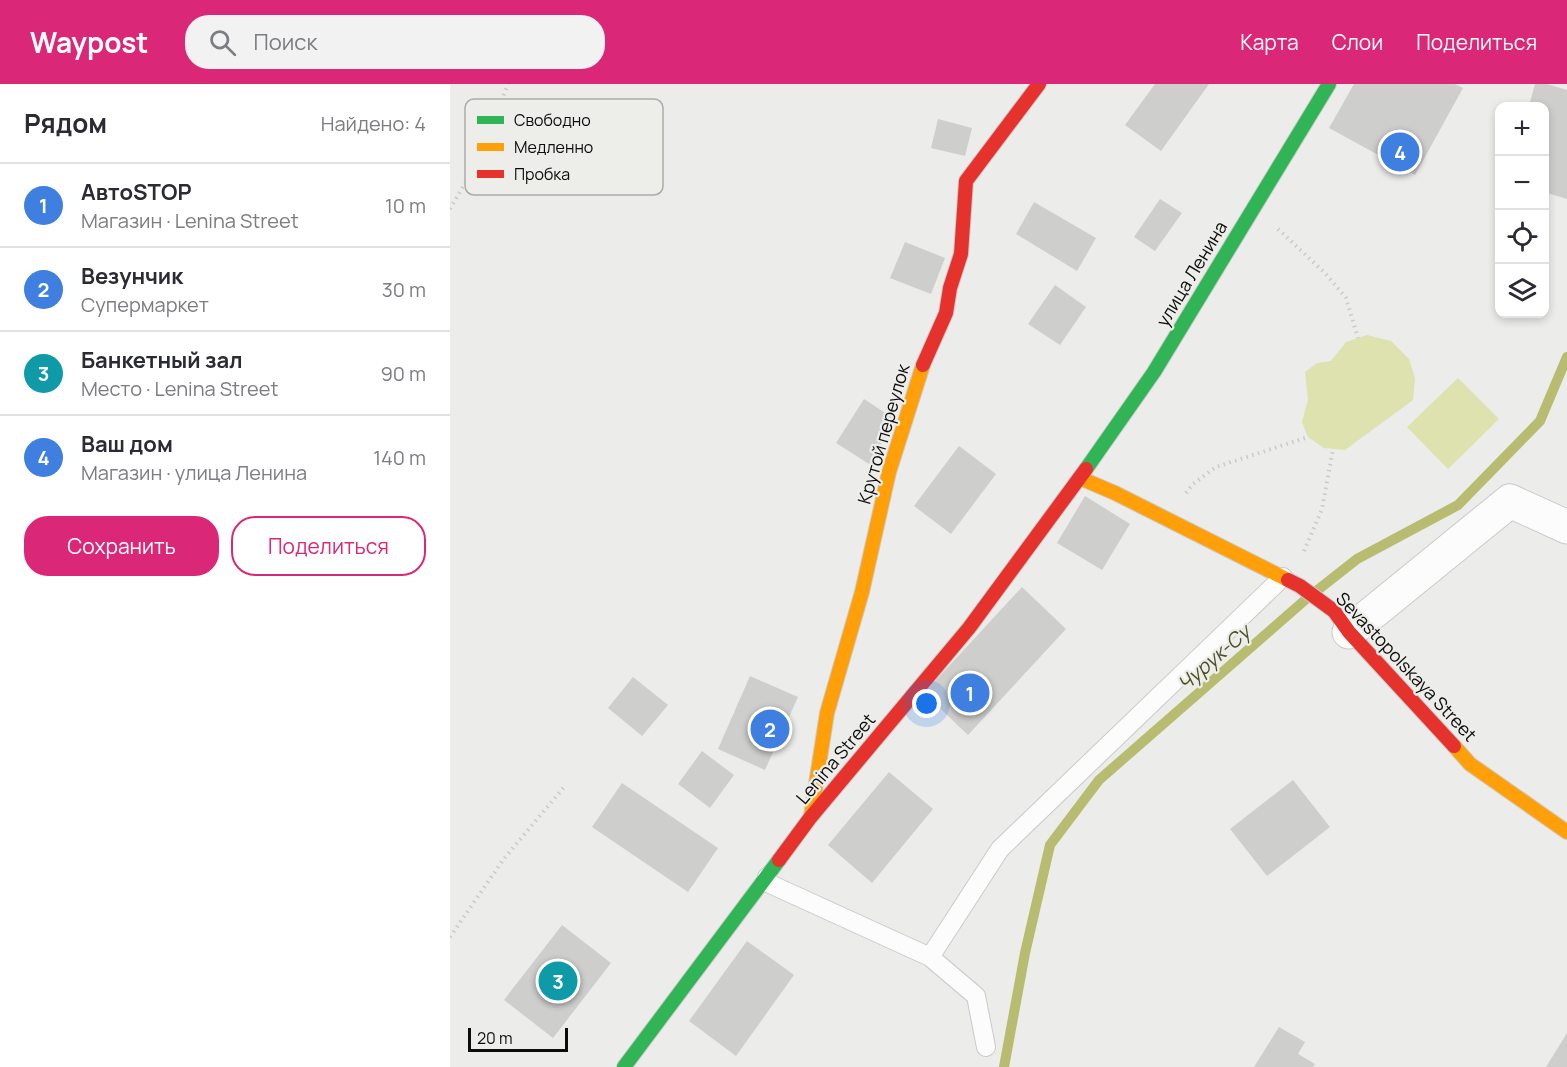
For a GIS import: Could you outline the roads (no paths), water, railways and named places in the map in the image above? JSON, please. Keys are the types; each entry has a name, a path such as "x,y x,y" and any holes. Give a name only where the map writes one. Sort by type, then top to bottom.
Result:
{"street":[{"name":"Крутой переулок","path":"810,818 827,714 862,592 889,472 922,367 946,313 950,288 961,254 966,181 1039,84"},
{"name":"улица Ленина","path":"1080,478 1154,372 1329,84"},
{"name":"Lenina Street","path":"624,1067 810,818 969,628 1080,478"},
{"name":"Sevastopolskaya Street","path":"1080,478 1300,586 1342,622 1470,764 1567,832"},
{"path":"1342,622 1510,501 1567,527"}],"lane":[{"path":"930,957 1000,849 1283,577"},
{"path":"767,877 770,884 930,957 976,996 986,1047"}],"waterway":[{"name":"Чурук-Су","path":"1004,1067 1025,953 1050,845 1099,780 1305,600 1357,559 1458,505 1540,421 1567,357"}],"place":[{"name":"Ваш дом","path":"1400,152"},
{"name":"АвтоSTOP","path":"970,693"},
{"name":"Везунчик","path":"770,729"},
{"name":"Банкетный зал","path":"558,981"}]}
